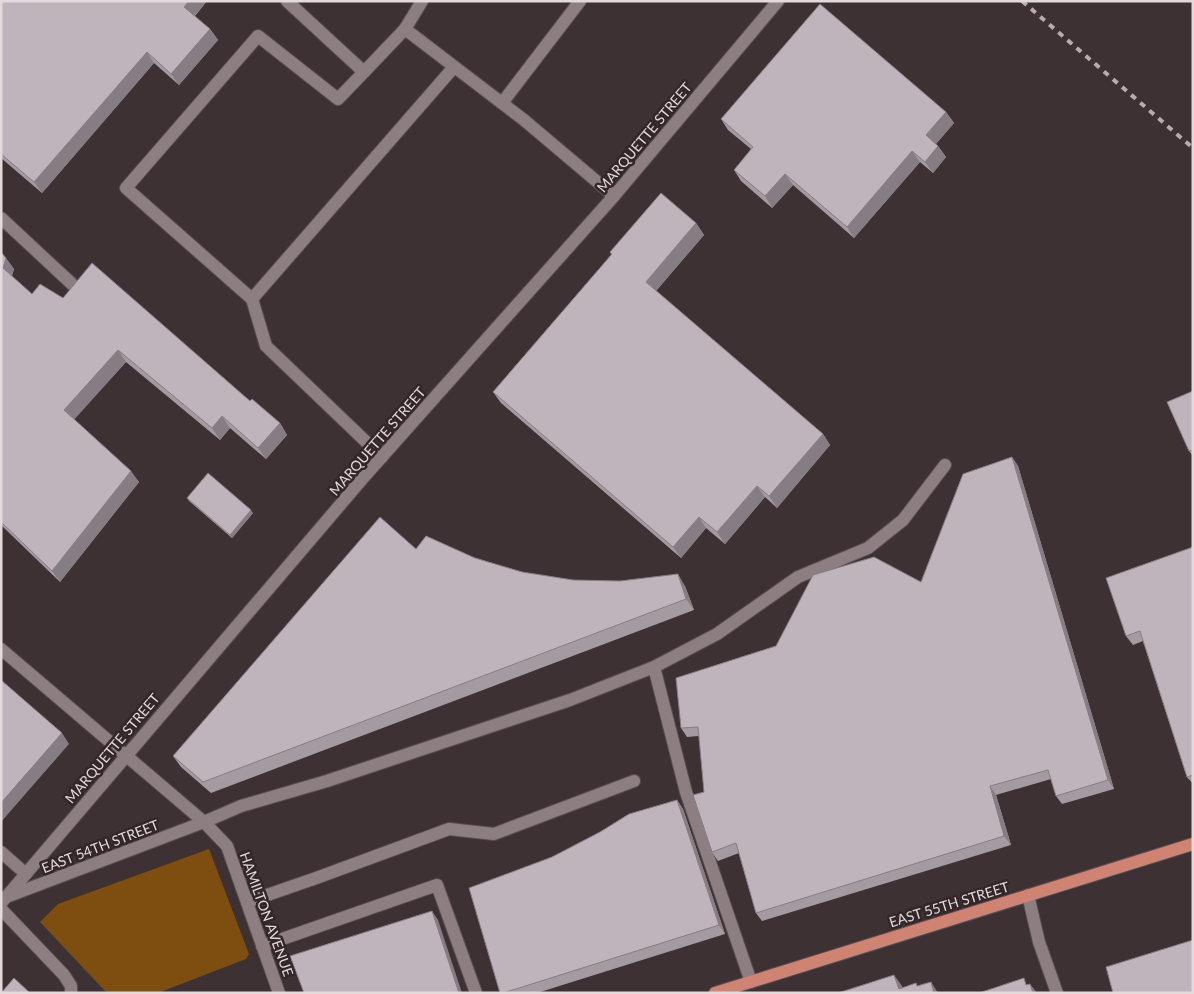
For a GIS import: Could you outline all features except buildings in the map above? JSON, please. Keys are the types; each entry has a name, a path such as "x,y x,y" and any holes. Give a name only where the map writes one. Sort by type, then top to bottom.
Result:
{"main road":[{"name":"EAST 55TH STREET","path":"715,993 1193,844"}],"street":[{"path":"287,1 364,72"},
{"path":"382,457 266,346 252,298 126,188 258,36 338,99 405,29 422,1"},
{"path":"502,103 580,1"},
{"name":"MARQUETTE STREET","path":"4,900 382,457 614,196 778,1"},
{"path":"405,29 502,103 614,196"},
{"path":"252,298 454,67"},
{"path":"1,218 72,284"},
{"name":"EAST 54TH STREET","path":"4,900 241,806 327,781 570,700 654,666 717,634 798,576 868,548 903,520 945,465"},
{"name":"HAMILTON AVENUE","path":"1,649 204,822 227,846 279,993"},
{"path":"654,666 686,792 751,982"},
{"path":"247,902 319,878 449,829 494,834 634,781"},
{"path":"1,852 26,874"},
{"path":"262,946 437,884 476,993"},
{"path":"1028,896 1039,942 1057,993"},
{"path":"1,909 64,975 71,986 71,993"}],"shaded area":[{"path":"209,849 249,954 246,959 158,993 111,993 105,991 40,922 58,904"}],"railway":[{"path":"1022,1 1193,148"}]}
